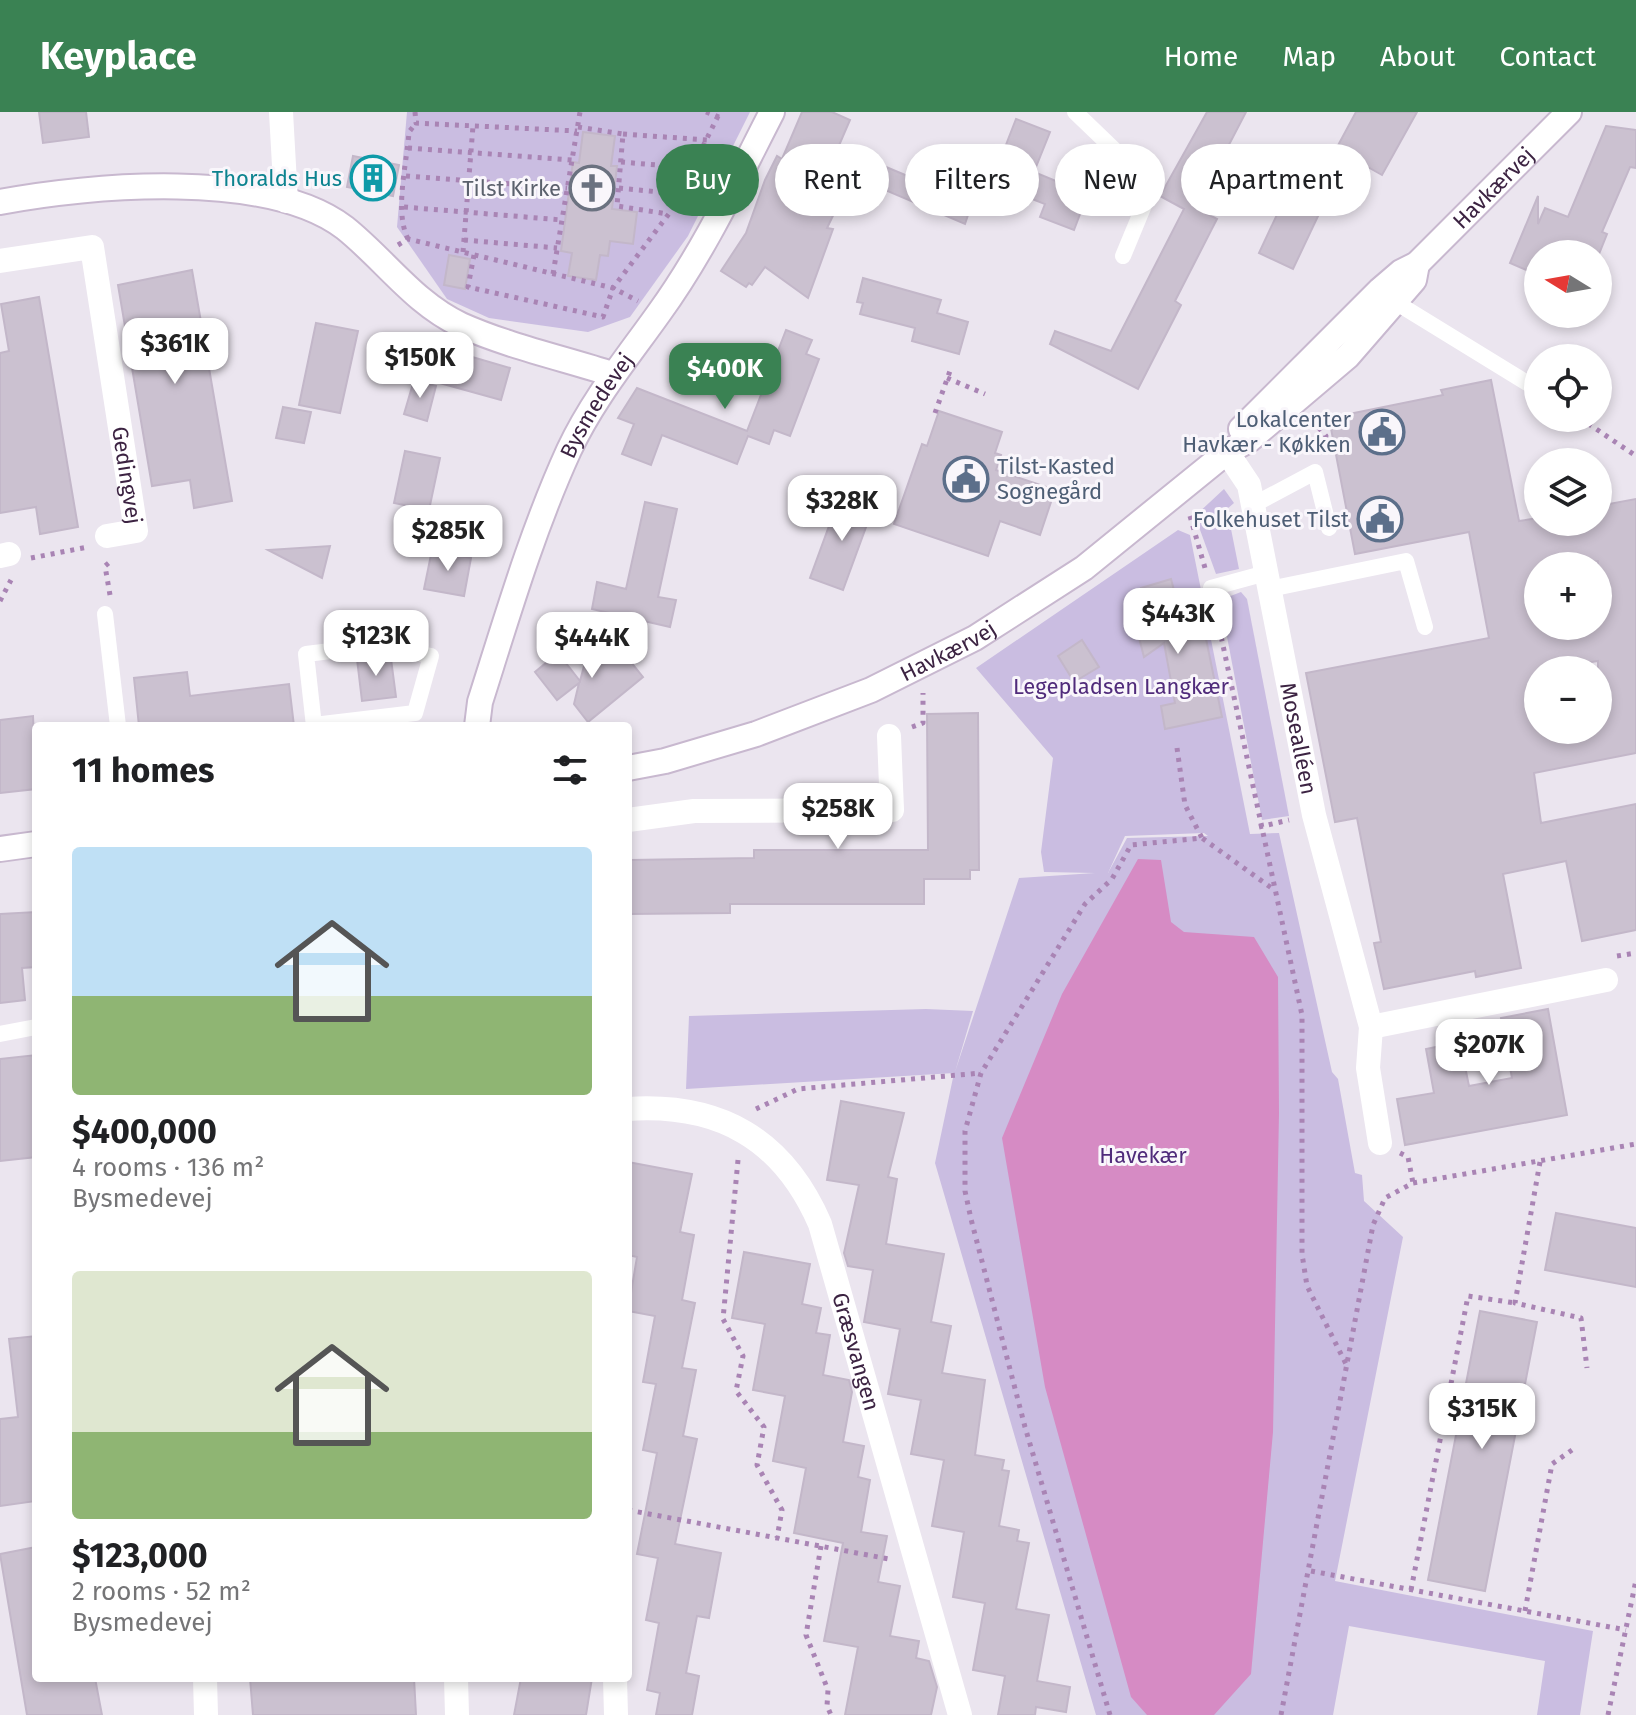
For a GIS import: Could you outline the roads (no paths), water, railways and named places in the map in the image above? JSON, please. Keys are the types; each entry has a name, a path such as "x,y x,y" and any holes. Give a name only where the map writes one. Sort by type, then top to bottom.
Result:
{"street":[{"path":"281,112 286,201"},
{"name":"Bysmedevej","path":"478,722 480,702 530,547 570,449 612,374 660,313 717,220 772,112"},
{"name":"Havkærvej","path":"632,767 665,761 756,734 871,690 975,638 1084,568 1227,452 1249,440 1348,356 1401,272 1417,264 1569,112"},
{"path":"0,202 67,190 146,186 226,190 286,201 342,226 422,302 461,325 612,374"},
{"name":"Gedingvej","path":"0,261 92,247 136,531 107,536"},
{"name":"Havkærvej","path":"1227,452 1240,430 1386,297"},
{"name":"Mosealléen","path":"1227,452 1249,485 1314,815 1371,1027 1368,1068 1380,1143"},
{"path":"632,819 694,811 892,810 889,736"},
{"path":"0,849 32,845"},
{"path":"1371,1027 1606,980"},
{"name":"Græsvangen","path":"632,1109 659,1107 696,1111 741,1129 761,1141 786,1165 806,1193 820,1224 960,1715"},
{"path":"205,1682 206,1715"},
{"path":"456,1682 457,1715"},
{"path":"615,1682 616,1715"}],"lane":[{"path":"1075,112 1152,186 1123,256"},
{"path":"1386,297 1524,381"},
{"path":"1253,505 1315,472 1329,528"},
{"path":"1211,588 1406,561 1425,627"},
{"path":"105,614 118,722"},
{"path":"314,722 306,654 380,645 431,656 415,713 345,722"},
{"path":"0,1034 32,1028"}],"place":[{"name":"Thoralds Hus","path":"373,178"},
{"name":"Tilst Kirke","path":"592,188"},
{"name":"Lokalcenter Havkær - Køkken","path":"1382,432"},
{"name":"Tilst-Kasted Sognegård","path":"966,479"},
{"name":"Folkehuset Tilst","path":"1380,519"}],"park label":[{"name":"Legepladsen Langkær","path":"1121,686"},
{"name":"Havekær","path":"1143,1155"}]}
